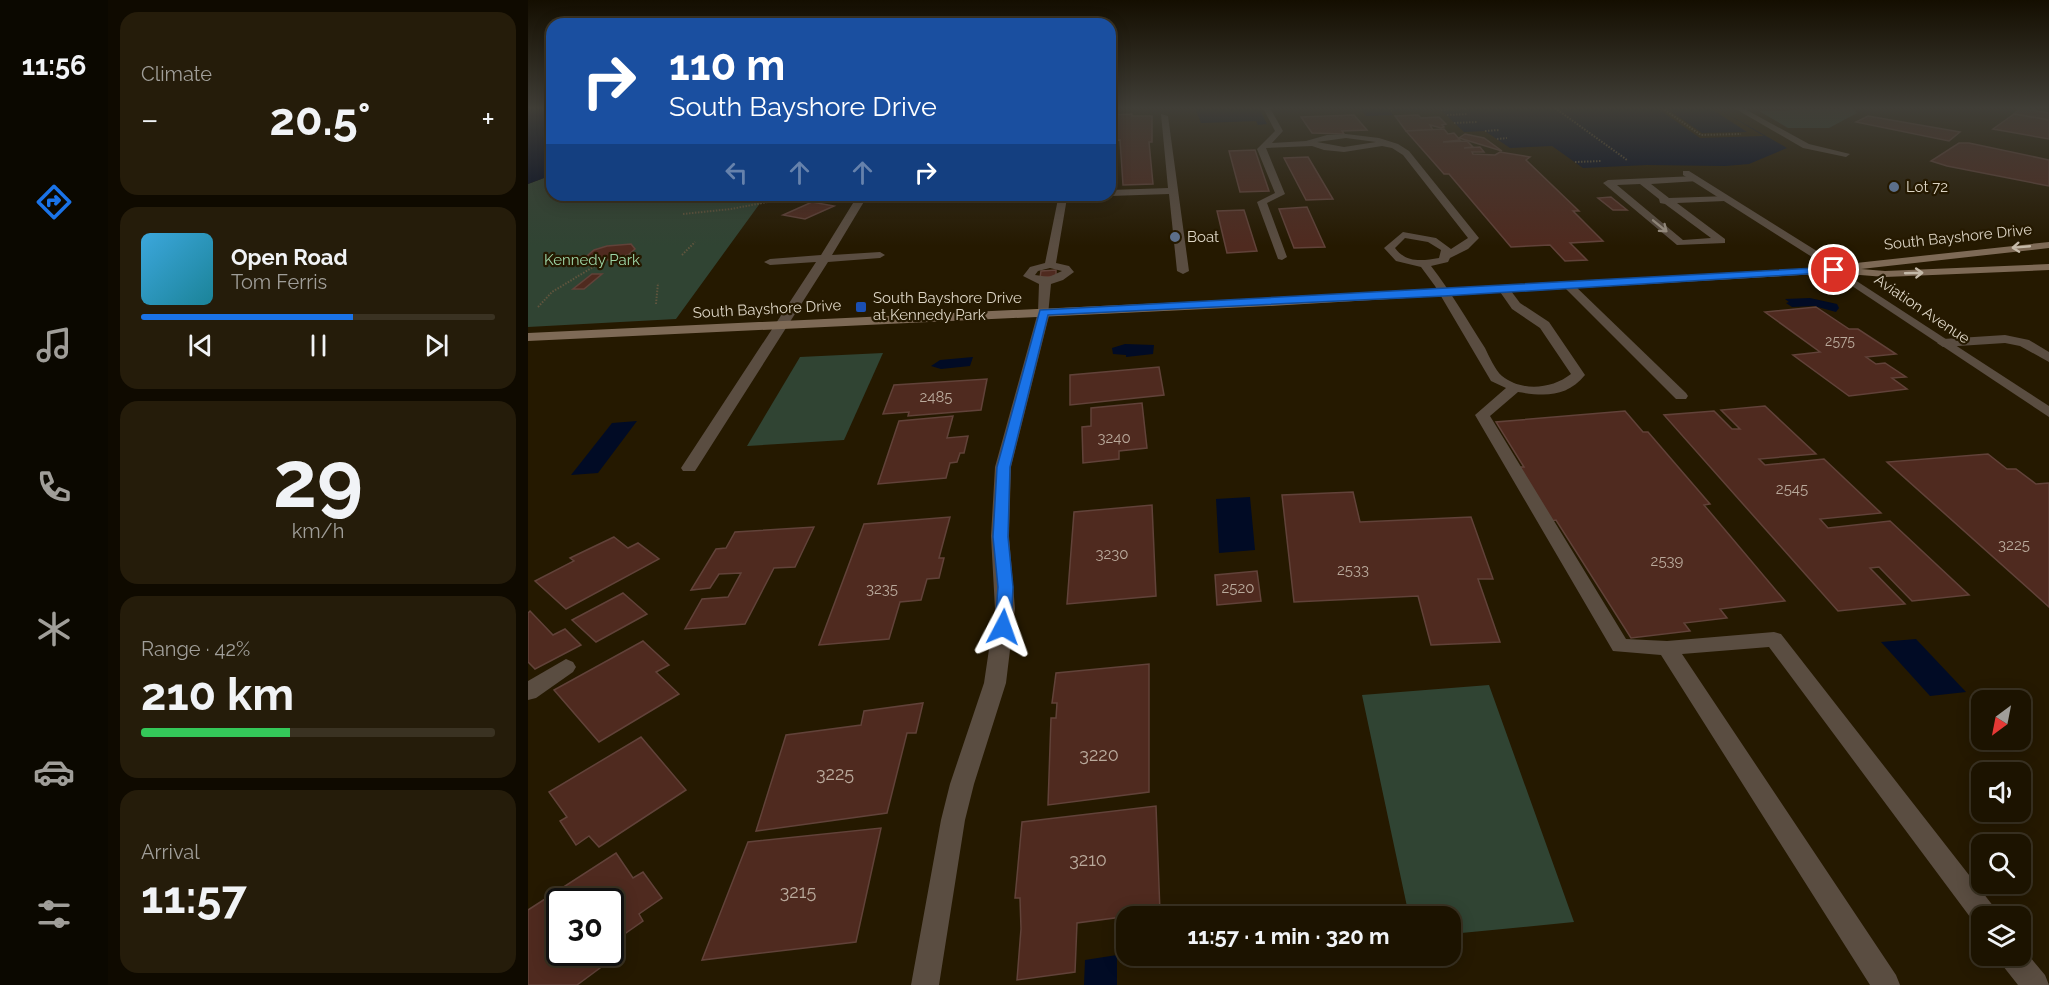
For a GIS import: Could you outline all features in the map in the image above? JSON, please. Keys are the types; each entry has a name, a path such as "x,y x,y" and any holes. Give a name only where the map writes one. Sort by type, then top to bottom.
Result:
{"main road":[{"name":"South Bayshore Drive","path":"528,337 1444,293 1834,270 1869,263 2049,245"},
{"name":"South Bayshore Drive","path":"1834,270 1884,274 2049,267"}],"street":[{"path":"1168,154 1183,271"},
{"path":"1263,154 1280,194 1262,202 1282,257"},
{"path":"1407,154 1474,238 1464,247 1445,256"},
{"name":"Aviation Avenue","path":"1641,181 1691,176 1816,255 1834,270 2049,413"},
{"path":"1641,181 1667,201 1721,241 1681,243 1608,183 1641,181"},
{"path":"1116,193 1173,191"},
{"path":"1655,201 1725,198"},
{"path":"689,468 859,201"},
{"path":"1050,265 1062,201"},
{"path":"1632,203 1644,202"},
{"path":"1403,235 1426,238 1443,245 1446,249 1445,256 1444,260 1425,265 1394,256 1389,248 1403,235"},
{"path":"770,262 880,255"},
{"path":"1050,265 1065,268 1068,272 1062,277 1045,281 1034,280 1029,273 1034,269 1050,265"},
{"path":"1425,265 1496,378 1515,387 1544,392 1564,386 1578,375 1545,325 1515,306 1504,289"},
{"path":"925,985 953,820 996,673 1005,609 1000,537 1003,467 1044,312 1045,281"},
{"path":"1569,286 1681,396"},
{"path":"1943,343 2006,339 2024,343 2049,358"},
{"path":"1515,387 1482,415 1620,646 1667,648 1774,639 1977,906"},
{"path":"1667,648 1886,985"},
{"path":"528,692 566,667"},
{"path":"2021,966 2035,985"}],"path":[{"path":"1619,154 1632,163"},
{"path":"682,214 731,209 773,201"},
{"path":"682,255 695,242"},
{"path":"538,307 552,292 598,264"},
{"path":"656,304 658,283"}],"green space":[{"name":"Kennedy Park","path":"546,177 546,201 762,201 676,319 528,327 528,184"},
{"path":"883,353 844,440 747,446 800,357"},
{"path":"1489,685 1574,922 1461,933 1461,906 1407,906 1362,695"}],"water":[{"path":"528,154 546,154 546,177 528,184"},
{"path":"1563,154 1773,154 1749,164 1725,166 1647,165 1583,168"},
{"path":"1810,298 1837,304 1839,308 1836,312 1814,306 1792,307 1786,303 1789,302 1785,299"},
{"path":"1125,344 1154,345 1153,354 1126,357 1126,355 1113,354 1112,348"},
{"path":"973,357 970,366 941,369 931,366 940,360"},
{"path":"637,421 598,473 571,475 612,423"},
{"path":"1250,497 1255,550 1219,553 1216,499"},
{"path":"1916,639 1966,692 1930,696 1881,642"},
{"path":"1116,955 1117,985 1084,985 1085,960"}],"building":[{"path":"1121,154 1150,154 1153,184 1123,185"},
{"path":"1230,154 1256,154 1269,191 1240,192"},
{"path":"1426,154 1512,154 1530,157 1526,160 1579,211 1573,211 1603,241 1570,243 1587,260 1565,261 1550,245 1511,247 1449,174 1444,174"},
{"path":"1942,154 2021,154 2049,160 2049,186 1947,166 1931,161"},
{"path":"1308,157 1333,199 1306,200 1284,158"},
{"path":"1611,197 1627,210 1613,210 1598,198"},
{"path":"812,202 834,206 805,219 783,215"},
{"path":"1307,207 1325,247 1294,248 1279,209"},
{"path":"1244,210 1257,251 1227,253 1217,211"},
{"path":"631,244 635,249 628,255 608,260 596,260 587,256 594,250 607,246"},
{"path":"1056,270 1056,276 1040,278 1041,271"},
{"path":"592,274 602,274 584,289 573,289"},
{"path":"1816,307 1849,329 1858,329 1896,354 1866,357 1876,364 1885,363 1906,377 1892,378 1907,389 1849,396 1793,355 1820,352 1765,312"},
{"path":"1159,367 1164,395 1070,405 1070,375"},
{"path":"987,379 981,410 908,416 909,412 883,414 894,385"},
{"path":"1142,403 1147,448 1119,451 1119,459 1083,463 1082,427 1091,426 1091,408"},
{"path":"1765,406 1816,454 1759,459 1765,465 1824,459 1881,513 1820,519 1828,528 1890,521 1969,595 1912,601 1879,567 1870,568 1905,604 1838,611 1664,415 1714,411 1732,429 1740,429 1721,410"},
{"path":"1625,411 1643,432 1648,432 1710,504 1704,505 1785,601 1720,609 1727,618 1684,623 1690,631 1631,638 1556,520 1551,521 1517,467 1524,467 1496,422"},
{"path":"953,416 947,438 968,436 964,453 960,453 957,462 950,463 946,478 878,484 899,421"},
{"path":"1988,454 2007,469 2016,469 2036,484 2049,483 2049,607 1887,462"},
{"path":"1353,492 1360,522 1471,517 1493,579 1478,579 1500,642 1431,645 1418,596 1294,602 1282,495"},
{"path":"1152,505 1156,596 1067,604 1074,512"},
{"path":"950,517 939,558 944,558 939,578 927,579 921,600 900,602 889,639 819,645 864,524"},
{"path":"814,527 795,567 774,568 745,624 685,629 702,599 728,597 741,573 719,574 710,588 691,590 716,549 726,548 735,532"},
{"path":"614,537 628,548 638,543 659,559 566,609 535,581 574,561 570,558"},
{"path":"1257,571 1261,601 1217,605 1215,575"},
{"path":"623,593 647,614 596,642 572,620"},
{"path":"530,611 553,635 565,629 581,645 535,669 528,662 528,613"},
{"path":"643,641 669,665 656,672 679,694 599,742 554,690"},
{"path":"1149,664 1149,792 1048,805 1051,718 1056,718 1057,703 1052,703 1056,673"},
{"path":"923,703 916,733 907,733 887,813 756,831 786,735 861,725 864,711"},
{"path":"641,737 686,790 599,847 589,836 576,845 560,821 567,817 549,792"},
{"path":"1156,806 1160,906 1116,906 1116,918 1077,923 1075,972 1017,980 1021,929 1020,898 1015,898 1022,822"},
{"path":"881,828 856,942 702,960 748,842"},
{"path":"616,853 633,878 643,872 662,898 639,914 643,921 624,934 624,888 562,888"},
{"path":"546,898 546,966 603,966 577,985 528,985 528,910"}],"place":[{"name":"Lot 72","path":"1894,187"},
{"name":"Boat","path":"1175,237"},
{"name":"South Bayshore Drive at Kennedy Park","path":"861,307"}],"route":[{"path":"1003,627 1006,587 1000,537 1003,467 1044,312 1444,293 1834,270"}]}
